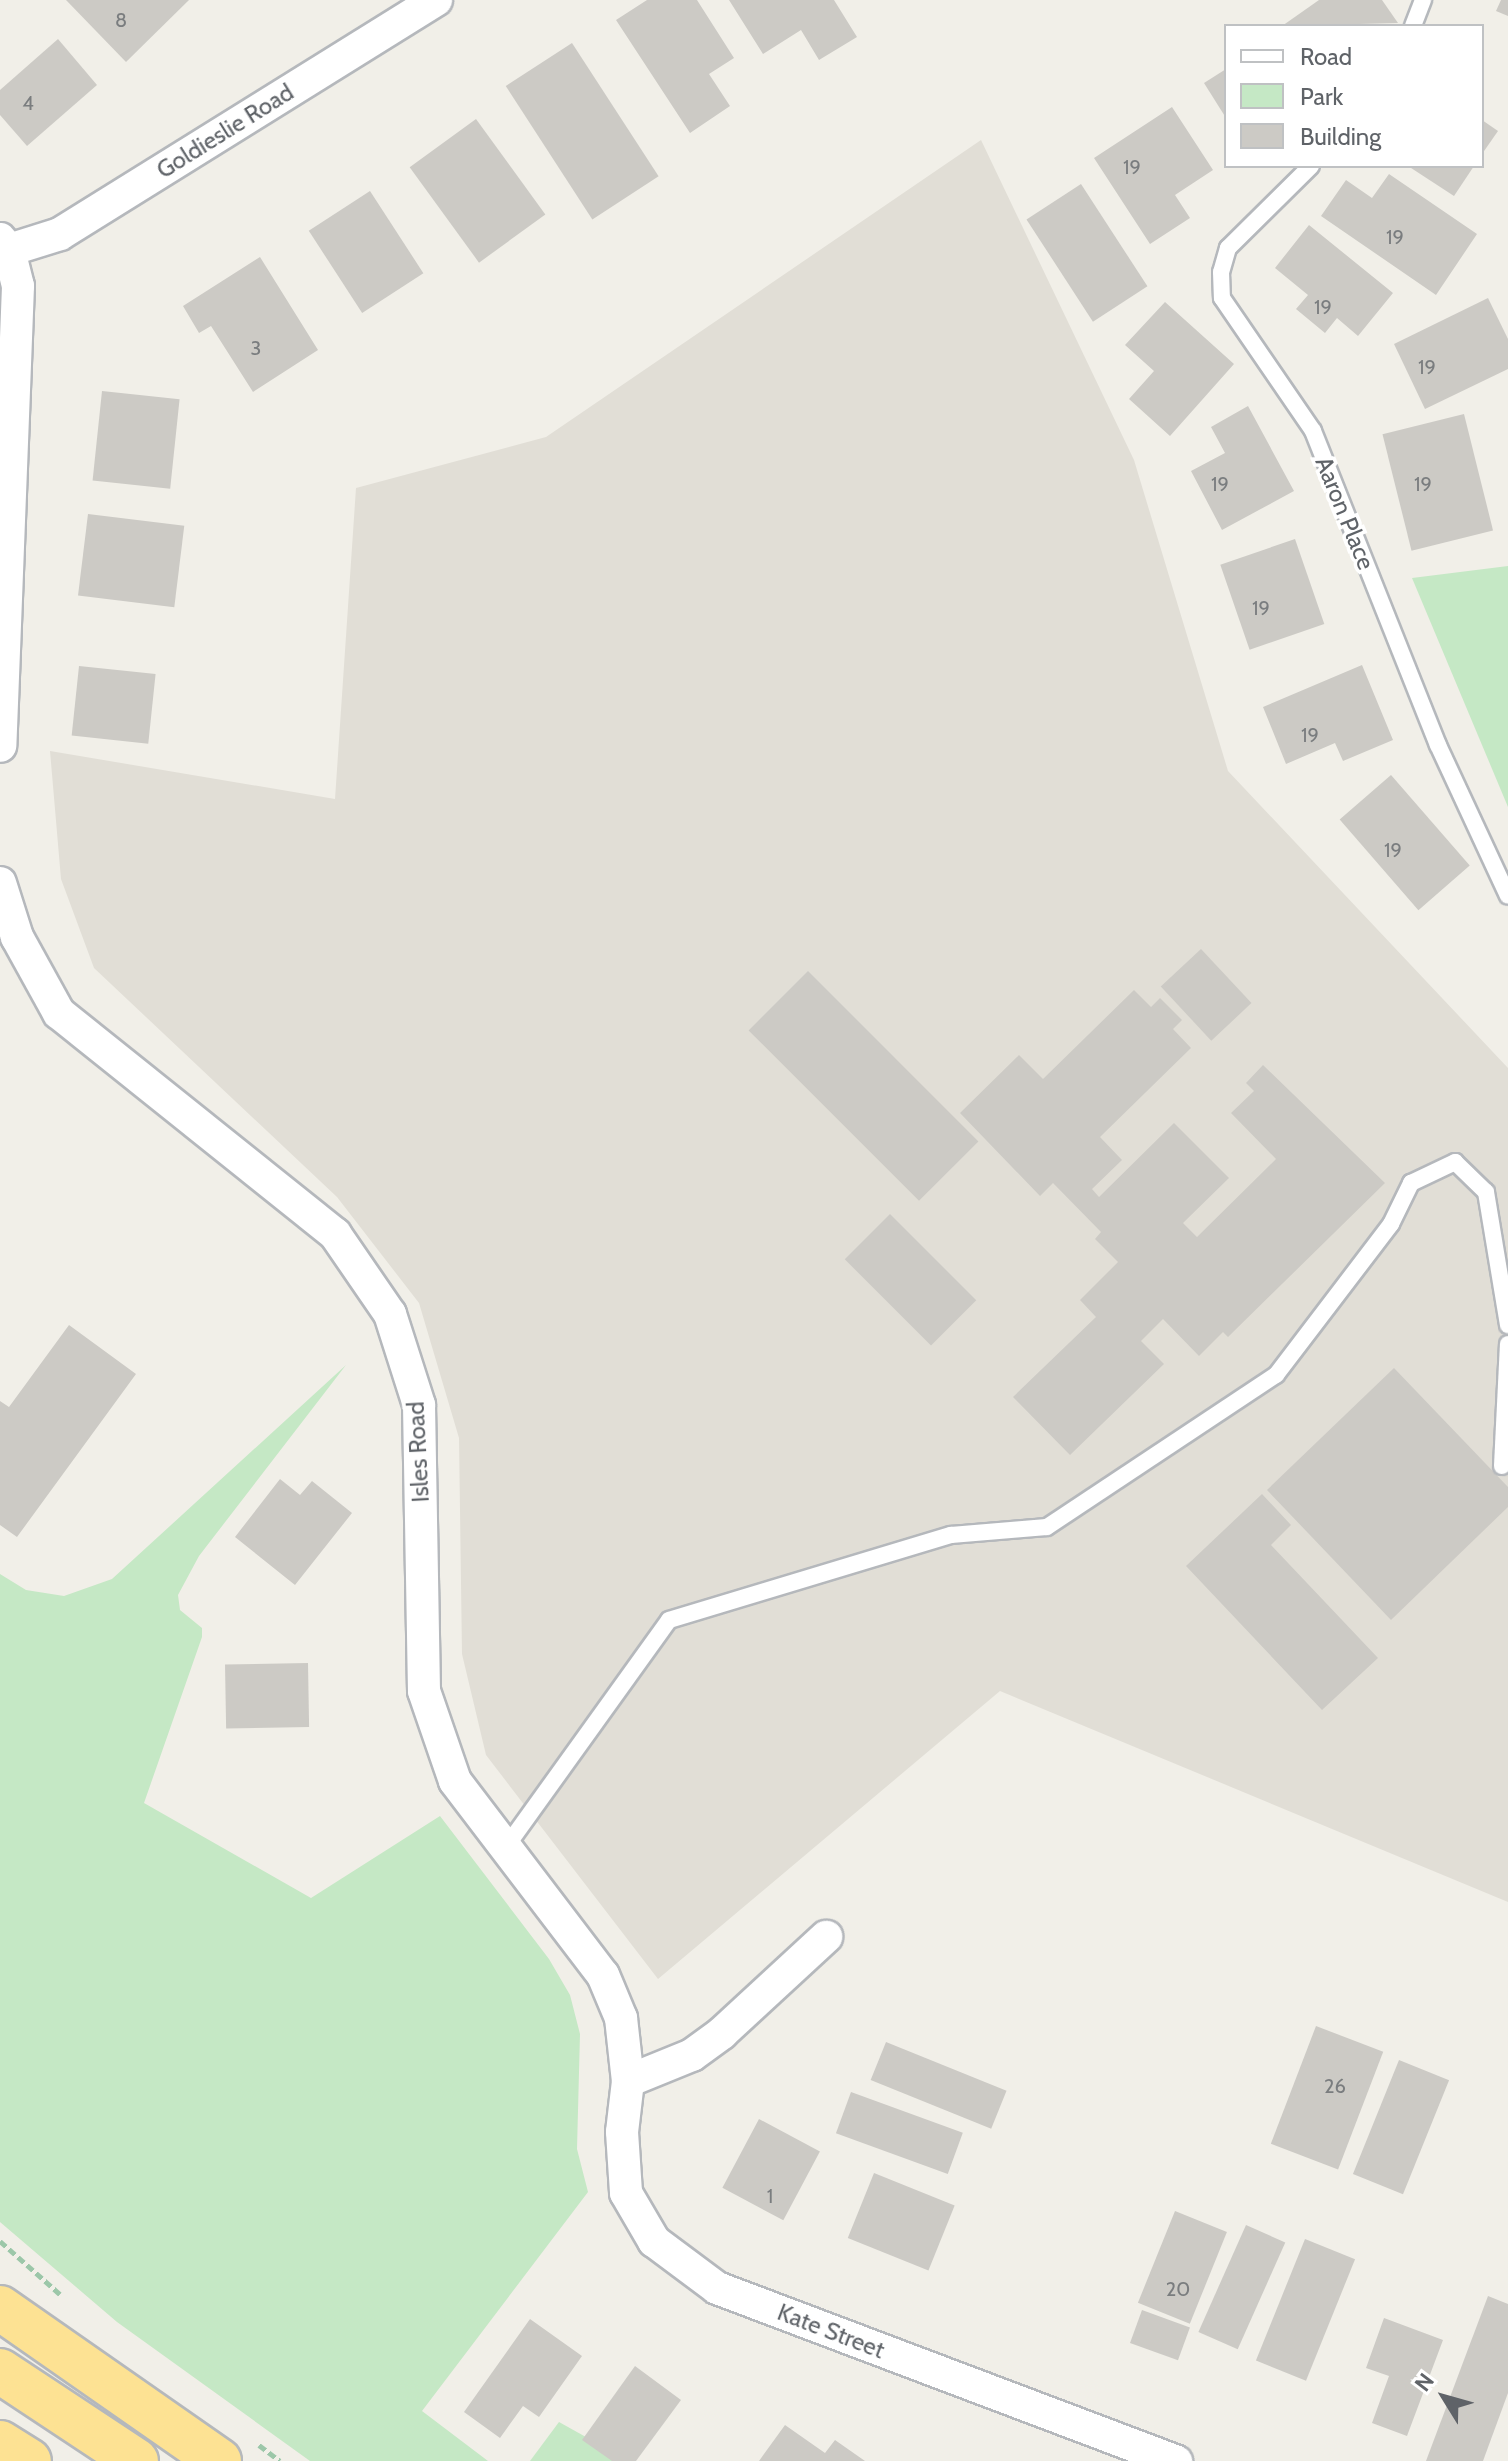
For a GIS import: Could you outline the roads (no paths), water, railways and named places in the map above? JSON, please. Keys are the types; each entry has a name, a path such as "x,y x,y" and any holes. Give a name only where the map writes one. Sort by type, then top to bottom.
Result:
{"highway":[{"path":"0,2308 219,2461"},
{"path":"0,2371 136,2461"},
{"path":"0,2443 29,2461"}],"street":[{"name":"Goldieslie Road","path":"4,244 60,234 436,0"},
{"path":"0,746 5,503 18,286 4,244"},
{"name":"Isles Road","path":"0,883 17,937 59,1013 335,1234 390,1314 419,1405 424,1691 455,1781 603,1975 621,2018 628,2081"},
{"path":"628,2081 692,2055 722,2033 826,1937"},
{"name":"Kate Street","path":"628,2081 622,2132 626,2193 654,2241 717,2288 1176,2461"}],"lane":[{"path":"1414,24 1423,0"},
{"name":"Aaron Place","path":"1309,168 1228,248 1221,272 1222,298 1313,431 1438,745 1508,896"},
{"path":"506,1847 669,1620 951,1535 1047,1527 1276,1375 1391,1224 1411,1183 1455,1162 1486,1192 1508,1325"},
{"path":"1502,1466 1508,1344"}]}
